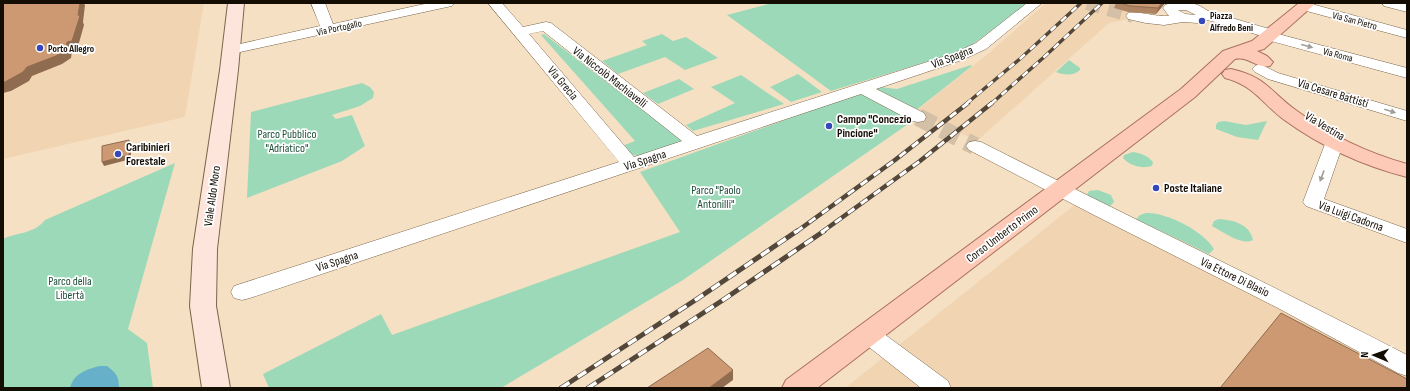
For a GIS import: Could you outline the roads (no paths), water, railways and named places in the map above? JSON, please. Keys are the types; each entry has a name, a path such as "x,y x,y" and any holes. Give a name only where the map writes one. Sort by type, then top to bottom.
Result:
{"main road":[{"name":"Corso Umberto Primo","path":"796,388 1061,190 1188,93 1205,77 1245,65 1266,38 1306,5"},
{"path":"1245,65 1266,38"},
{"name":"Via Vestina","path":"1245,65 1262,84 1261,89 1290,115 1332,140 1368,157 1407,171"},
{"name":"Via Vestina","path":"1245,65 1288,101 1326,128 1367,149 1407,164"}],"street":[{"name":"Viale Aldo Moro","path":"216,388 203,306 205,249 236,3"},
{"path":"318,3 328,29"},
{"name":"Via Portogallo","path":"231,50 447,3"},
{"name":"Via Grecia","path":"495,3 631,164"},
{"name":"Via Spagna","path":"242,292 957,57 981,46 1035,3"},
{"path":"1389,3 1407,8"},
{"name":"Via San Pietro","path":"1306,5 1407,34"},
{"path":"1133,16 1156,21 1173,21 1183,9 1266,38"},
{"name":"Via Niccolò Machiavelli","path":"520,32 546,26 695,143"},
{"name":"Via Roma","path":"1266,38 1407,73"},
{"name":"Via Cesare Battisti","path":"1245,65 1274,76 1407,116"},
{"path":"862,88 918,117"},
{"name":"Via Luigi Cadorna","path":"1332,140 1334,144 1313,202 1407,236"},
{"name":"Via Ettore Di Blasio","path":"975,146 1284,301 1407,366"},
{"path":"868,334 939,388"}],"water":[{"path":"99,366 107,366 115,373 118,378 119,388 70,388 74,379 81,373"}],"tunnel":[{"path":"1087,3 1133,16"},
{"path":"918,117 975,146"}],"railway":[{"path":"966,104 1021,58 1081,3"},
{"path":"991,104 1102,3"},
{"path":"796,232 895,160 968,103"},
{"path":"822,232 920,161 992,103"},
{"path":"561,388 697,299 797,231"},
{"path":"588,388 723,300 824,231"}],"place":[{"name":"Piazza Alfredo Beni","path":"1202,21"},
{"name":"Porto Allegro","path":"40,48"},
{"name":"Campo \"Concezio Pincione\"","path":"829,126"},
{"name":"Caribinieri Forestale","path":"118,154"},
{"name":"Poste Italiane","path":"1156,188"}],"park label":[{"name":"Parco Pubblico \"Adriatico\"","path":"287,141"},
{"name":"Parco \"Paolo Antonilli\"","path":"716,197"},
{"name":"Parco della Libertà","path":"70,288"}]}
